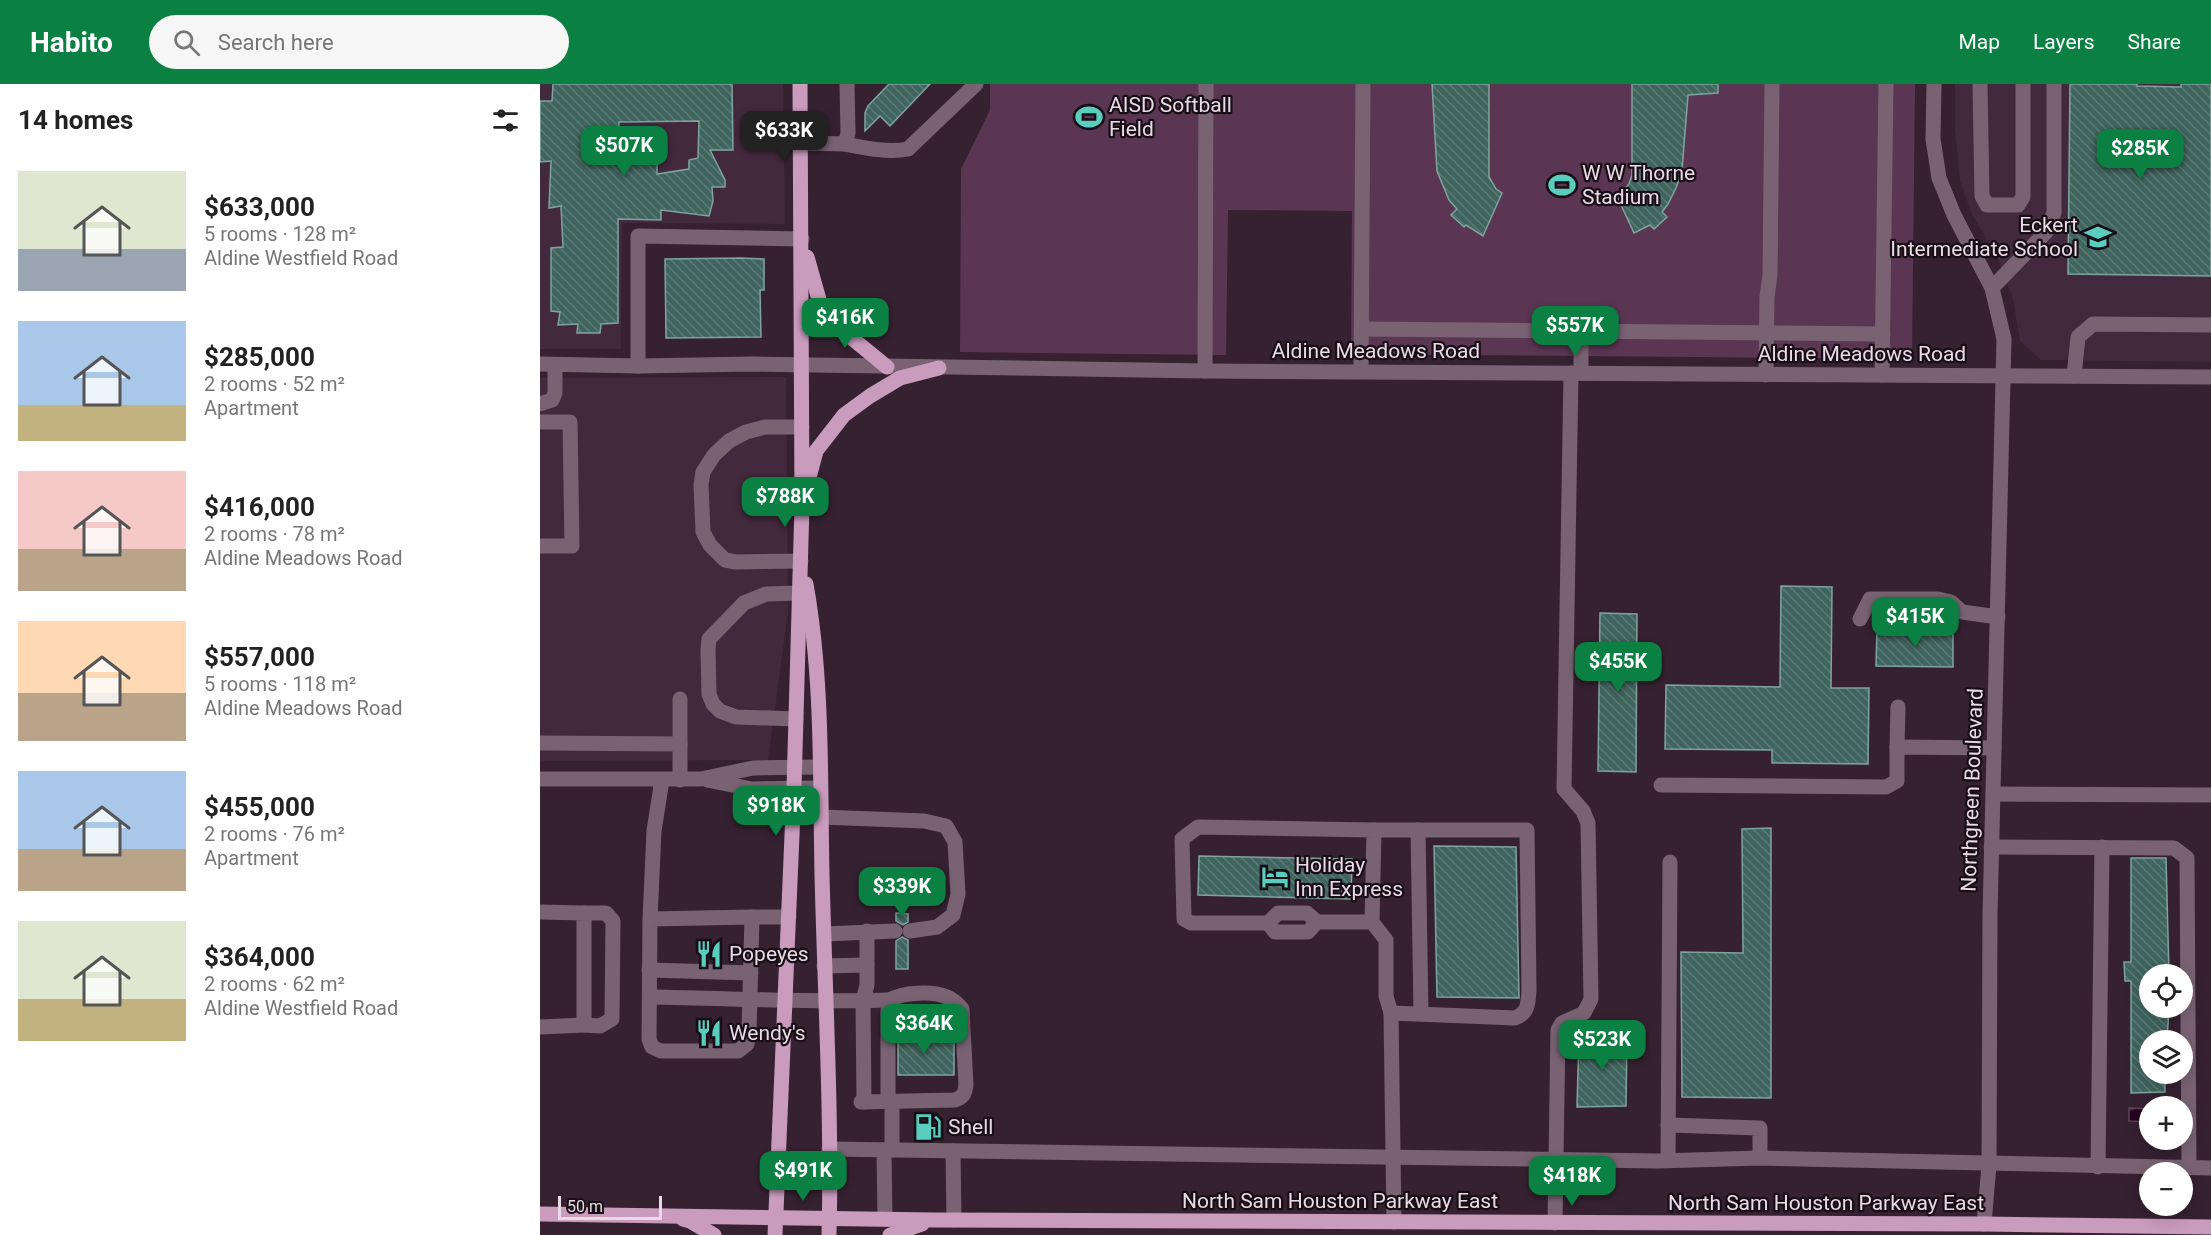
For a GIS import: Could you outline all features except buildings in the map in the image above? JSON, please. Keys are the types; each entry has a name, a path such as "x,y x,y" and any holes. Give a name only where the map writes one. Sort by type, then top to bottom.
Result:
{"main road":[{"path":"775,1235 795,767 801,556 800,84"},
{"path":"802,239 820,303 837,326 887,367"},
{"path":"802,505 816,451 844,415 900,378 939,368"},
{"path":"801,556 813,623 820,788 829,1235"},
{"name":"North Sam Houston Parkway East","path":"540,1214 934,1220 2211,1227"},
{"path":"666,1215 690,1221 714,1235"},
{"path":"890,1235 934,1220"}],"street":[{"path":"845,144 848,133 847,84"},
{"path":"801,143 845,144 870,149 908,149 976,84"},
{"path":"1205,371 1206,84"},
{"path":"1361,371 1363,84"},
{"path":"1766,375 1767,297 1770,274 1772,84"},
{"path":"1882,375 1886,84"},
{"name":"Northgreen Boulevard","path":"1934,84 1933,139 1939,178 1954,215 1992,288 2004,339 1992,847 1989,1165 1983,1224"},
{"path":"1980,84 1982,196 1987,205 2002,205 2018,204 2023,197 2023,84"},
{"path":"1992,288 2046,232 2054,213 2054,84"},
{"path":"638,366 638,236 802,239"},
{"path":"2074,376 2078,337 2093,324 2211,325"},
{"path":"1362,329 1883,334"},
{"path":"1556,1223 1558,1030 1562,1023 1584,1013 1591,999 1588,823 1583,811 1564,789 1576,373 1581,331"},
{"path":"540,546 572,546 570,422 545,422 546,402 555,393 548,365"},
{"name":"Aldine Meadows Road","path":"548,365 801,365 1205,371 2211,377"},
{"path":"801,556 735,562 725,560 710,545 703,532 701,485 703,472 714,455 729,441 746,432 765,427 802,427"},
{"path":"796,719 743,718 720,711 713,704 709,694 708,650 709,639 744,603 766,594 800,593"},
{"path":"1860,619 1870,599 1938,599 1951,602 1962,612 1998,617"},
{"path":"680,699 680,780"},
{"path":"1661,785 1886,787 1897,781 1898,707"},
{"path":"540,743 680,744"},
{"path":"1898,747 1994,748"},
{"path":"540,779 680,780 701,779 753,768 819,767"},
{"path":"701,779 752,789 820,788"},
{"path":"662,780 654,831 650,919 649,1039 652,1047 661,1051 738,1051 747,1044 752,917"},
{"path":"1993,794 2211,795"},
{"path":"821,817 924,821 946,826 955,842 958,894 953,915 938,927 824,934"},
{"path":"1372,922 1317,922 1307,913 1278,913 1268,923 1191,923 1184,919 1182,839 1198,826 1374,830 1527,830 1529,990 1527,1008 1522,1015 1515,1018 1391,1013"},
{"path":"1374,830 1372,922 1386,940 1386,996 1391,1013 1394,1222"},
{"path":"1418,830 1421,1014"},
{"path":"1992,847 2174,848 2187,858 2189,1162"},
{"path":"2098,1167 2102,847"},
{"path":"1668,1160 1670,862"},
{"path":"540,912 606,913 613,921 612,1019 600,1026 540,1026"},
{"path":"584,913 584,1025"},
{"path":"650,919 789,917"},
{"path":"650,997 750,998 825,1002 863,1001 890,1000 897,996 927,994 945,996 955,1001 962,1009 966,1092 961,1098 862,1102 863,1001 867,985 867,931"},
{"path":"824,966 867,965"},
{"path":"649,970 751,973"},
{"path":"885,1219 890,1102 888,1011 890,1000"},
{"path":"1668,1125 1760,1128 1760,1158"},
{"path":"829,1149 1556,1159 1760,1158 2139,1167"},
{"path":"953,1150 954,1220"},
{"path":"2193,1168 2211,1168"}],"shaded area":[{"path":"540,84 783,84 785,224 622,223 621,349 540,349"},
{"path":"990,84 1915,84 1912,359 1351,354 1352,211 1228,210 1226,355 960,352 961,169 990,110"},
{"name":"Eckert Intermediate School","path":"1955,84 2211,84 2211,362 2041,360 2020,341 2013,299 1998,259 1972,214 1960,181 1955,130"},
{"path":"786,377 788,612 768,760 540,761 540,378"}],"water":[{"path":"2129,1108 2139,1108 2139,1122 2129,1121"}],"place":[{"name":"AISD Softball Field","path":"1089,117"},
{"name":"W W Thorne Stadium","path":"1562,185"},
{"name":"Eckert Intermediate School","path":"2098,237"},
{"name":"Holiday Inn Express","path":"1275,877"},
{"name":"Popeyes","path":"709,954"},
{"name":"Wendy's","path":"709,1033"},
{"name":"Shell","path":"928,1127"}]}
